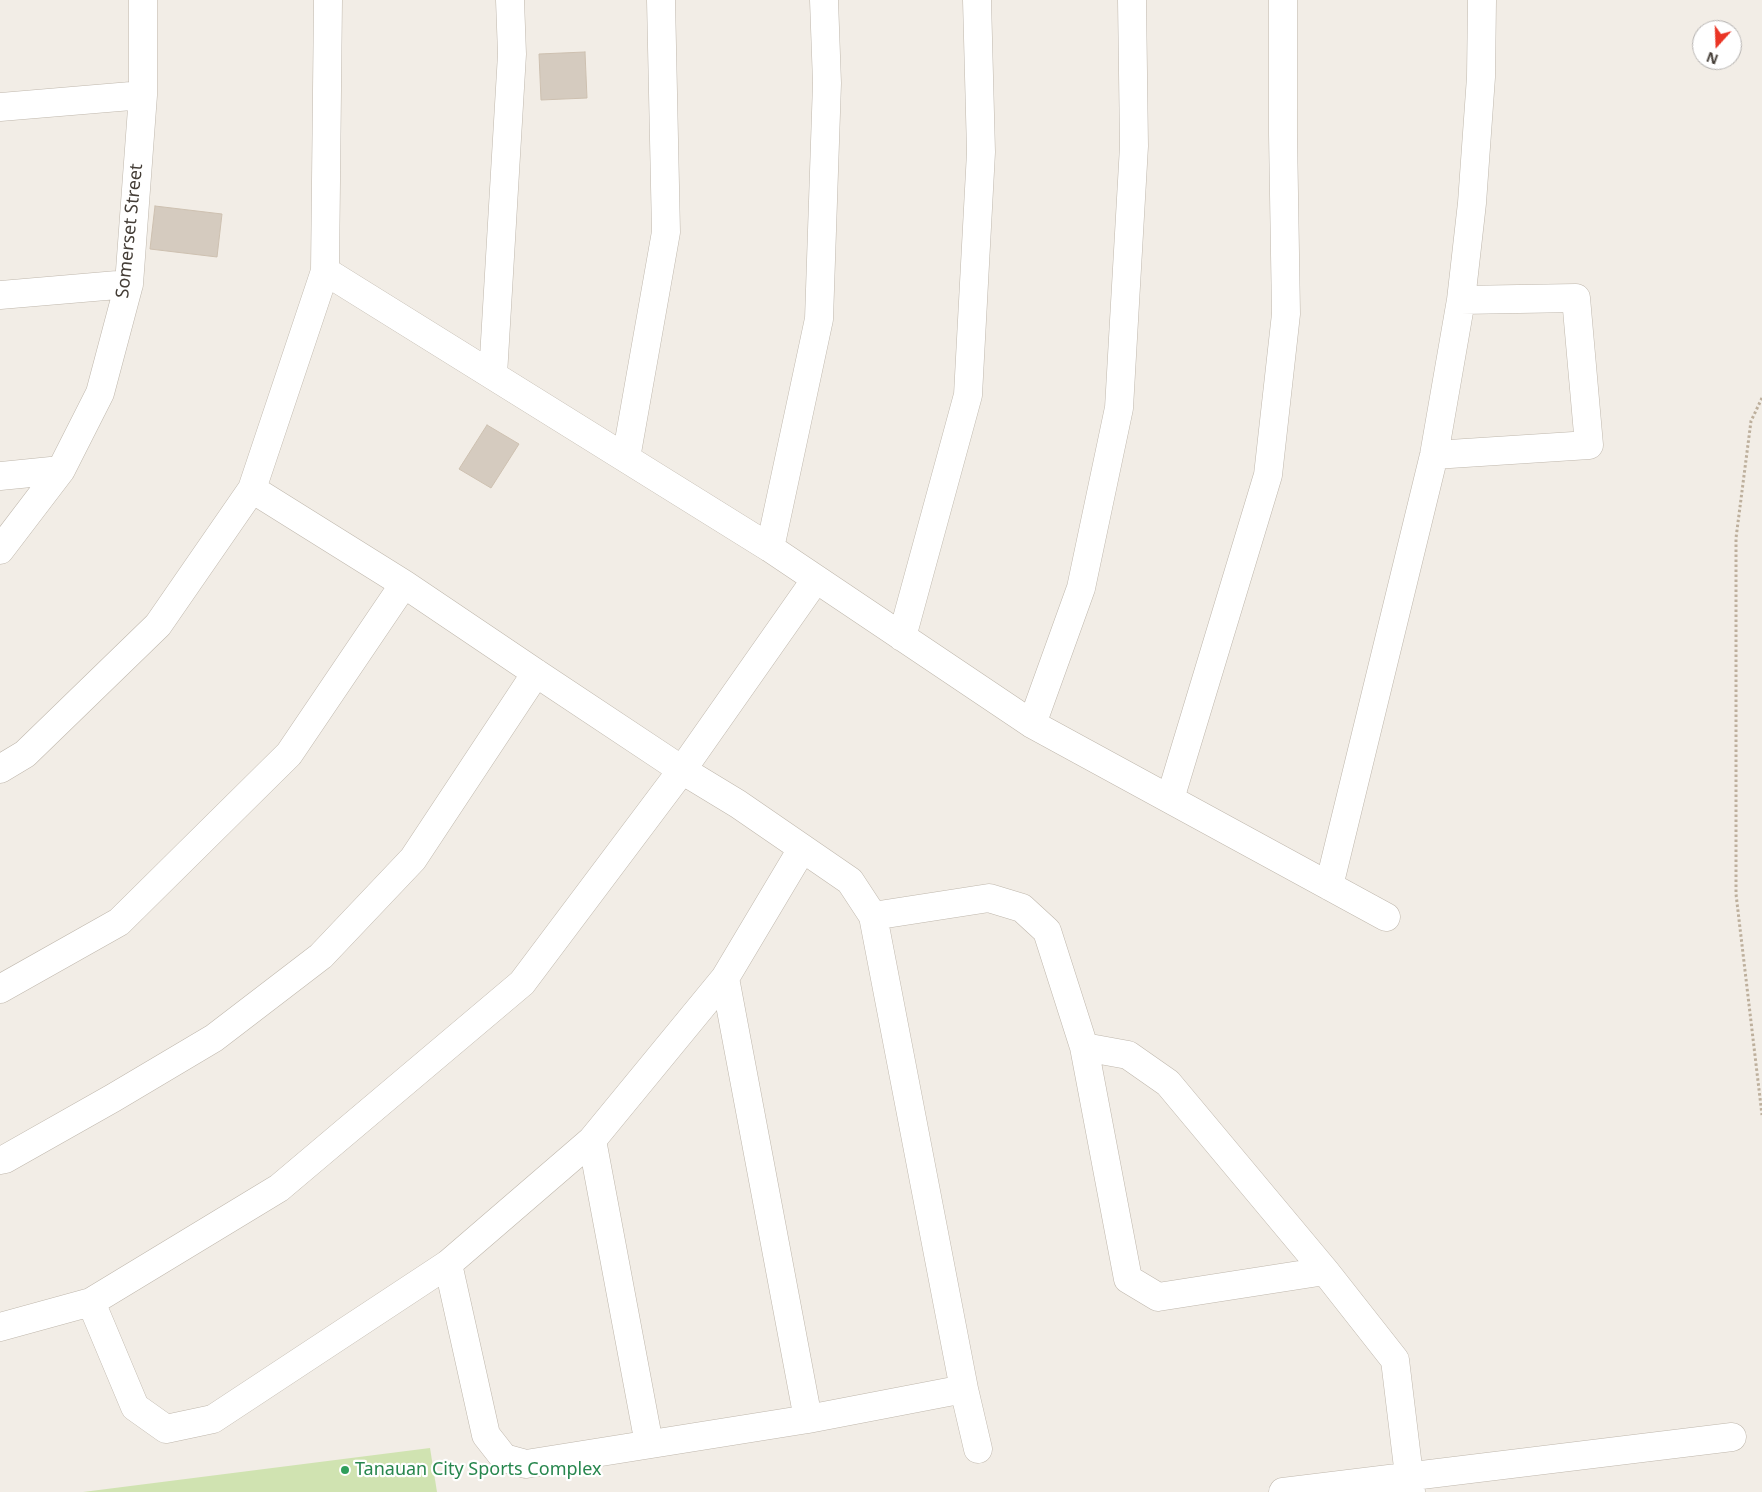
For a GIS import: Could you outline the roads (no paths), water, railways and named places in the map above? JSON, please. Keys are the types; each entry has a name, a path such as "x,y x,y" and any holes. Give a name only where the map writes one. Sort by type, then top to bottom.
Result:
{"street":[{"name":"Somerset Street","path":"0,550 62,470 100,393 129,284 143,95 143,0"},
{"path":"0,769 25,754 158,625 252,489 325,271 328,0"},
{"path":"493,376 512,54 510,0"},
{"path":"626,458 666,232 662,0"},
{"path":"770,548 819,319 827,83 824,0"},
{"path":"902,637 968,395 982,152 977,0"},
{"path":"1032,724 1081,588 1119,408 1134,146 1132,0"},
{"path":"1170,799 1268,475 1286,314 1282,0"},
{"path":"1329,886 1434,455 1461,300 1472,203 1481,77 1482,0"},
{"path":"0,107 143,95"},
{"path":"325,271 770,548 1032,724 1386,917"},
{"path":"0,295 129,284"},
{"path":"1434,455 1589,445 1576,298 1461,300"},
{"path":"0,476 62,470"},
{"path":"252,489 404,584 682,770 738,804 850,881 873,916 964,1389 978,1450"},
{"path":"0,1326 91,1302 279,1188 522,983 682,770 816,580"},
{"path":"0,989 119,922 289,754 404,584"},
{"path":"0,1160 5,1159 113,1098 214,1038 321,956 413,859 536,673"},
{"path":"91,1302 135,1407 166,1430 212,1419 448,1264 592,1140 725,978 802,849"},
{"path":"873,916 989,898 1022,908 1047,930 1084,1047 1128,1279 1158,1296 1325,1271"},
{"path":"725,978 808,1419"},
{"path":"1084,1047 1128,1055 1168,1084 1325,1271 1395,1360 1410,1484"},
{"path":"592,1140 650,1444"},
{"path":"448,1264 486,1435 504,1458 526,1464 808,1419 964,1389"},
{"path":"1283,1492 1410,1484 1732,1437"}],"place":[{"name":"Tanauan City Sports Complex","path":"345,1470"}]}
